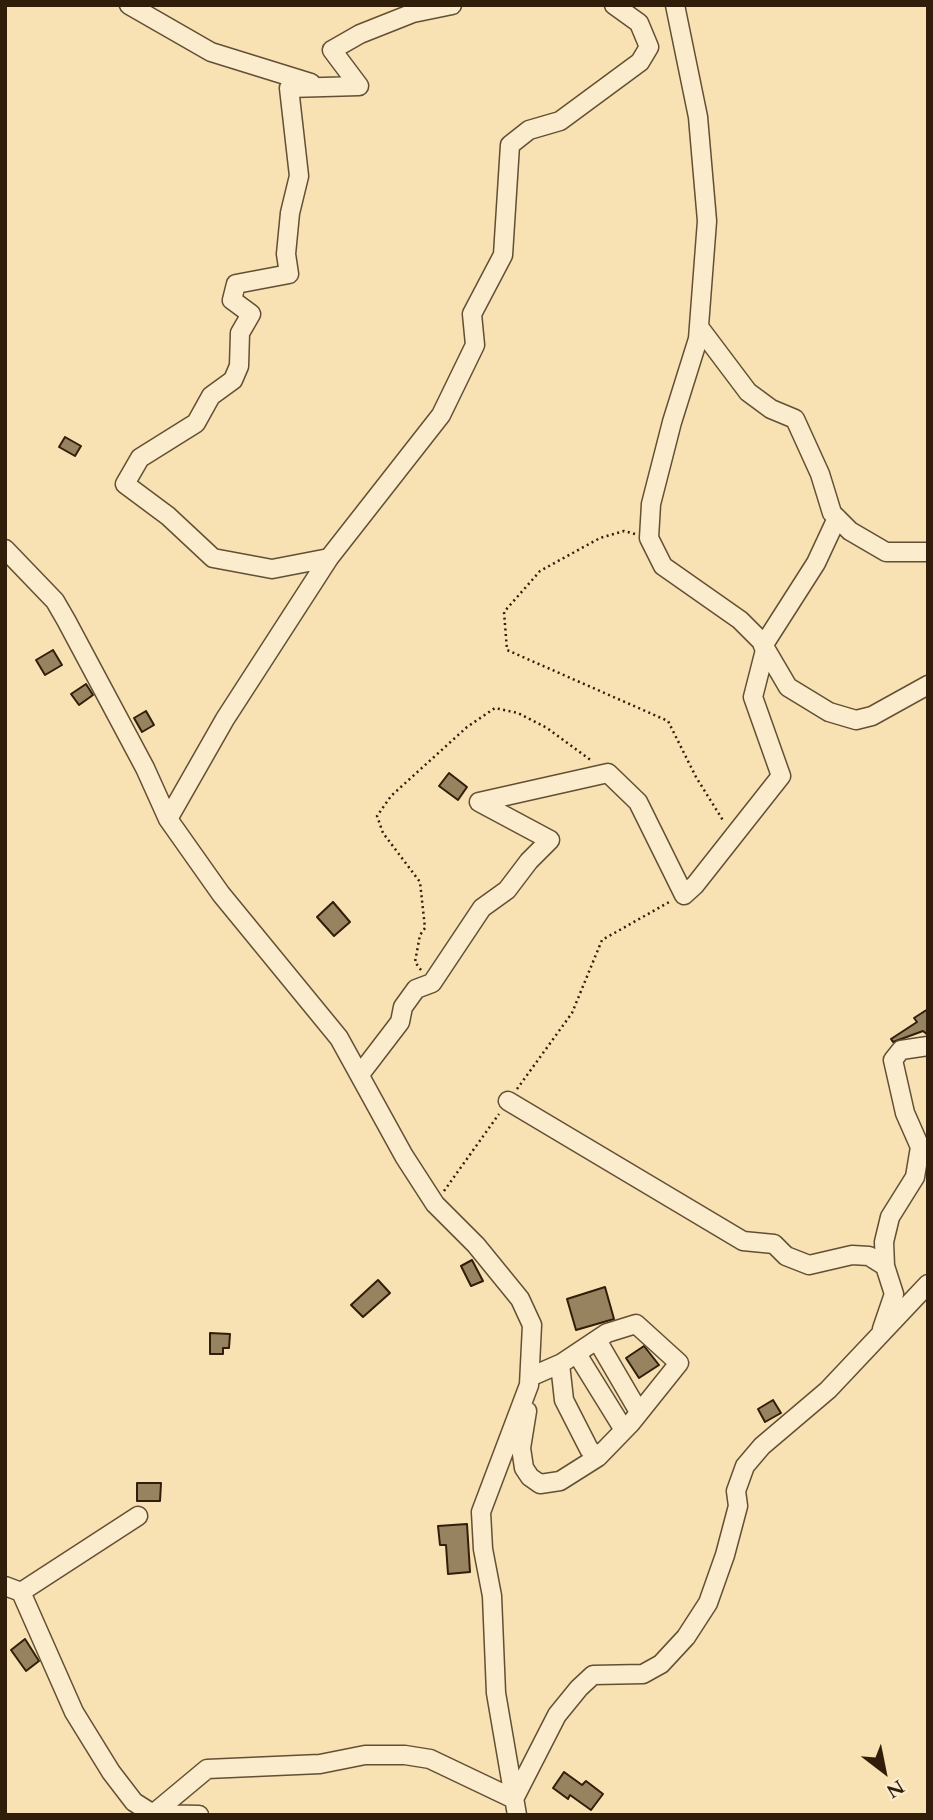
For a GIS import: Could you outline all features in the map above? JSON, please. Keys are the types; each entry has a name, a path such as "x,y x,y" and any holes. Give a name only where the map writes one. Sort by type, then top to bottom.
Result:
{"street":[{"path":"129,5 211,52 313,84 359,86"},
{"path":"359,86 332,50 360,34 413,13 452,5"},
{"path":"168,819 225,719 329,558 442,415 475,345 472,314 503,255 510,145 529,130 559,121 640,62 649,47 639,23 614,5"},
{"path":"675,5 698,117 707,221 699,327 651,504 649,538 663,566 740,620 764,648 788,687 829,712 856,720 872,716 928,685"},
{"path":"329,558 272,569 213,558 168,516 125,484 140,458 196,423 211,396 233,380 239,366 240,333 251,314 232,300 236,284 289,274 286,254 290,213 299,176 289,88 359,86"},
{"path":"699,327 748,391 771,409 795,419 820,474 832,513 850,531 886,552 928,552"},
{"path":"361,1073 400,1022 403,1007 416,989 432,982 482,908 507,890 550,840 479,802 608,773 638,802 684,895 781,776 752,697 764,648 816,563 837,518"},
{"path":"5,549 61,611 145,768 168,819 220,894 339,1038 361,1073 404,1156 435,1204 476,1245 520,1299 532,1325 529,1381 521,1448 524,1468 530,1477 540,1483 560,1481 598,1457 679,1363 636,1324 607,1333 577,1354 529,1381 481,1512 483,1549 492,1595 496,1693 515,1807"},
{"path":"881,1332 894,1294 885,1266 884,1242 890,1217 915,1177 920,1147 905,1113 892,1060 901,1050 928,1046"},
{"path":"508,1101 743,1241 774,1244 786,1256 809,1265 852,1255 869,1256 885,1266"},
{"path":"515,1807 557,1715 579,1688 593,1675 643,1674 662,1664 686,1637 708,1603 725,1555 738,1506 736,1491 745,1466 762,1446 828,1390 928,1284"},
{"path":"597,1340 639,1412"},
{"path":"577,1354 624,1430"},
{"path":"560,1364 564,1400 589,1449 598,1457"},
{"path":"138,1516 13,1589 74,1712 111,1772 134,1802 153,1814 200,1815"},
{"path":"153,1814 207,1769 320,1764 365,1755 405,1755 430,1759 515,1807"}],"path":[{"path":"649,538 624,531 600,538 540,572 504,612 507,650 668,721 696,777 733,836"},
{"path":"432,982 415,962 420,935 425,928 420,882 383,833 377,816 391,796 467,727 495,708 518,713 547,728 608,773"},
{"path":"435,1204 572,1013 602,940 646,913 684,895"}],"building":[{"path":"65,437 81,446 75,456 59,447"},
{"path":"53,650 62,665 45,675 36,660"},
{"path":"86,684 93,695 79,705 71,694"},
{"path":"146,711 154,725 142,732 134,718"},
{"path":"449,773 467,787 458,800 439,786"},
{"path":"333,902 350,922 334,936 317,917"},
{"path":"928,1009 928,1035 923,1031 893,1042 891,1039 917,1022 914,1018"},
{"path":"472,1260 483,1281 471,1286 461,1266"},
{"path":"378,1280 390,1293 363,1317 351,1305"},
{"path":"605,1287 614,1319 576,1330 567,1299"},
{"path":"210,1333 230,1334 229,1348 223,1348 223,1354 210,1354"},
{"path":"644,1346 659,1365 639,1378 626,1358"},
{"path":"773,1400 781,1413 765,1422 758,1409"},
{"path":"137,1483 161,1483 160,1501 137,1501"},
{"path":"467,1524 470,1572 448,1574 446,1545 440,1545 438,1526"},
{"path":"25,1639 39,1661 26,1671 11,1650"},
{"path":"564,1772 582,1785 586,1781 603,1794 591,1810 570,1795 568,1799 553,1788"}]}
